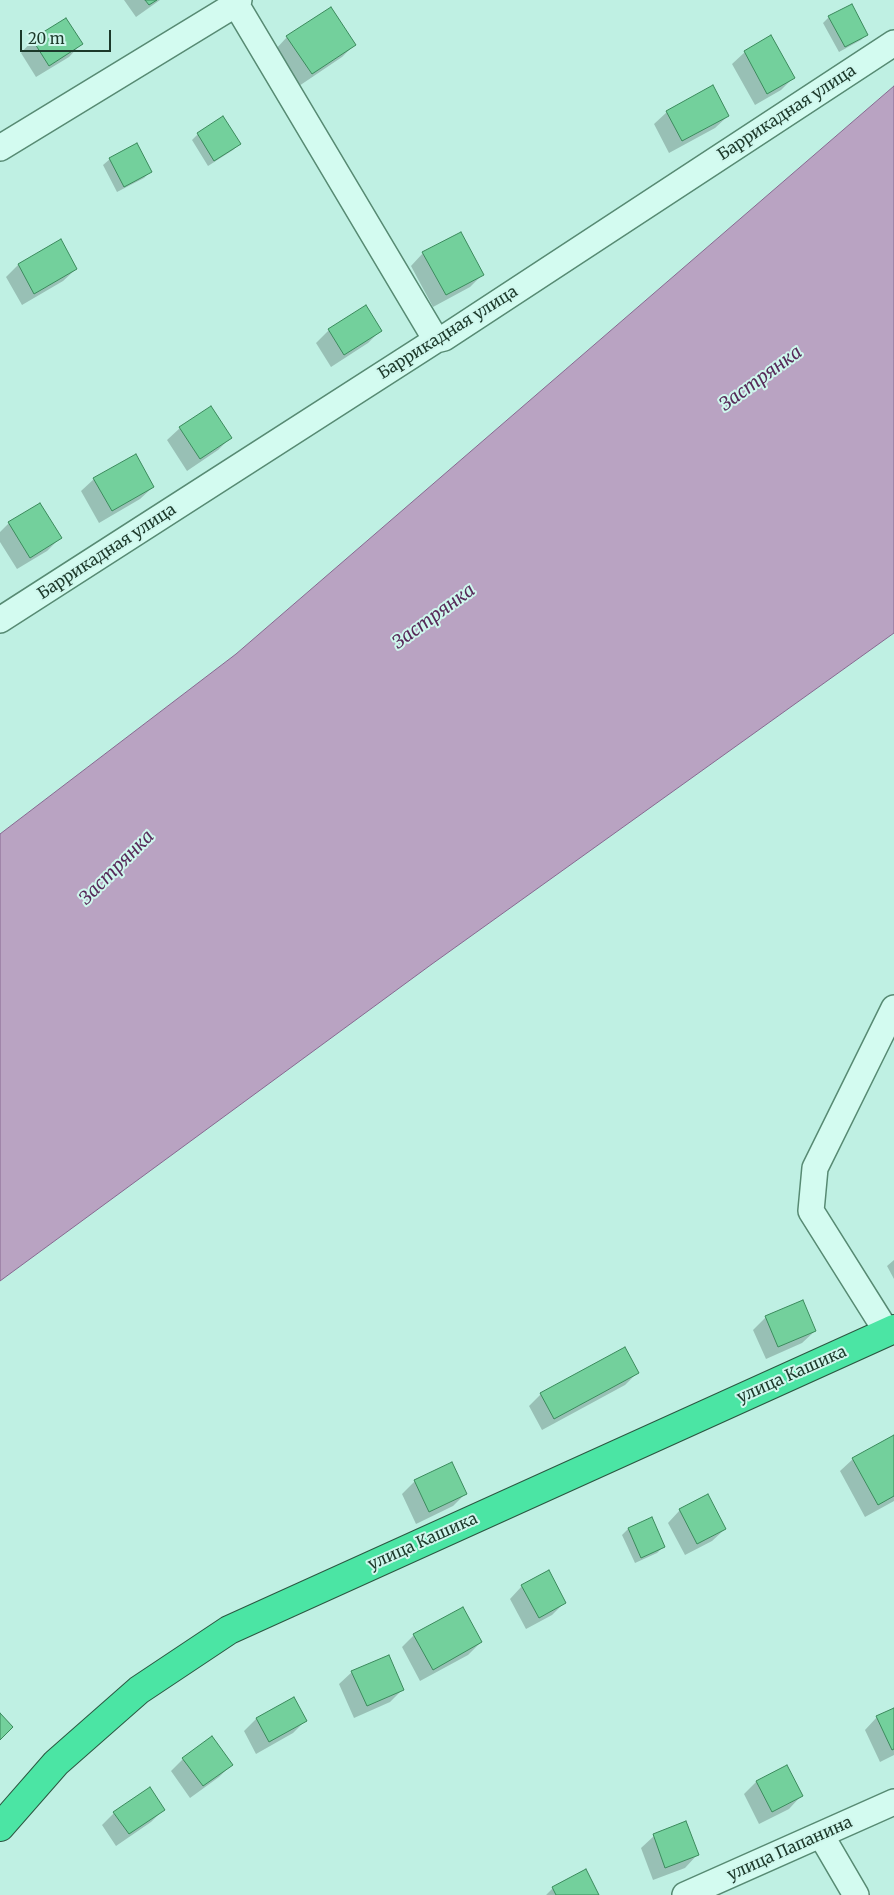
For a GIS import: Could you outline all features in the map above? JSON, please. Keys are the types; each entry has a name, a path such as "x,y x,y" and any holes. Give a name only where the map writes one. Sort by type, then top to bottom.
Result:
{"highway":[{"name":"улица Кашика","path":"0,1827 56,1763 139,1690 229,1630 891,1330"}],"street":[{"path":"0,148 238,2 436,340"},
{"name":"Баррикадная улица","path":"0,620 436,340 444,338 894,43"},
{"path":"891,1330 811,1211 815,1168 894,1008"},
{"name":"улица Папанина","path":"685,1895 894,1802"},
{"path":"821,1835 856,1895"}],"water":[{"name":"Застрянка","path":"894,86 894,633 432,964 0,1281 0,834 236,654"}],"building":[{"path":"145,0 157,0 149,5"},
{"path":"852,4 868,35 845,47 828,16"},
{"path":"331,7 356,45 312,74 286,36"},
{"path":"66,18 83,44 49,66 32,39"},
{"path":"771,35 795,78 767,94 744,51"},
{"path":"713,85 729,116 682,141 666,111"},
{"path":"223,116 241,144 214,161 197,133"},
{"path":"137,143 152,172 124,187 109,158"},
{"path":"461,232 484,275 446,295 422,252"},
{"path":"61,239 77,269 34,294 18,264"},
{"path":"366,305 382,331 344,355 328,329"},
{"path":"211,406 232,438 200,459 179,427"},
{"path":"136,454 154,487 112,511 93,478"},
{"path":"40,503 62,538 30,558 8,522"},
{"path":"803,1300 816,1331 778,1347 765,1316"},
{"path":"625,1347 639,1373 554,1419 540,1393"},
{"path":"894,1435 894,1496 878,1505 852,1458"},
{"path":"452,1462 467,1494 429,1512 414,1480"},
{"path":"708,1494 726,1529 697,1544 679,1509"},
{"path":"652,1517 665,1547 641,1558 628,1528"},
{"path":"549,1570 566,1603 539,1618 521,1585"},
{"path":"463,1607 482,1642 433,1670 413,1634"},
{"path":"389,1655 404,1690 367,1706 351,1671"},
{"path":"294,1697 307,1721 269,1742 256,1718"},
{"path":"894,1708 894,1749 892,1750 876,1716"},
{"path":"0,1713 13,1727 0,1740"},
{"path":"212,1736 233,1765 203,1786 182,1758"},
{"path":"787,1765 803,1796 772,1812 756,1781"},
{"path":"150,1787 165,1810 129,1834 113,1812"},
{"path":"686,1821 699,1855 665,1868 653,1834"},
{"path":"586,1869 599,1895 556,1895 552,1887"}]}
